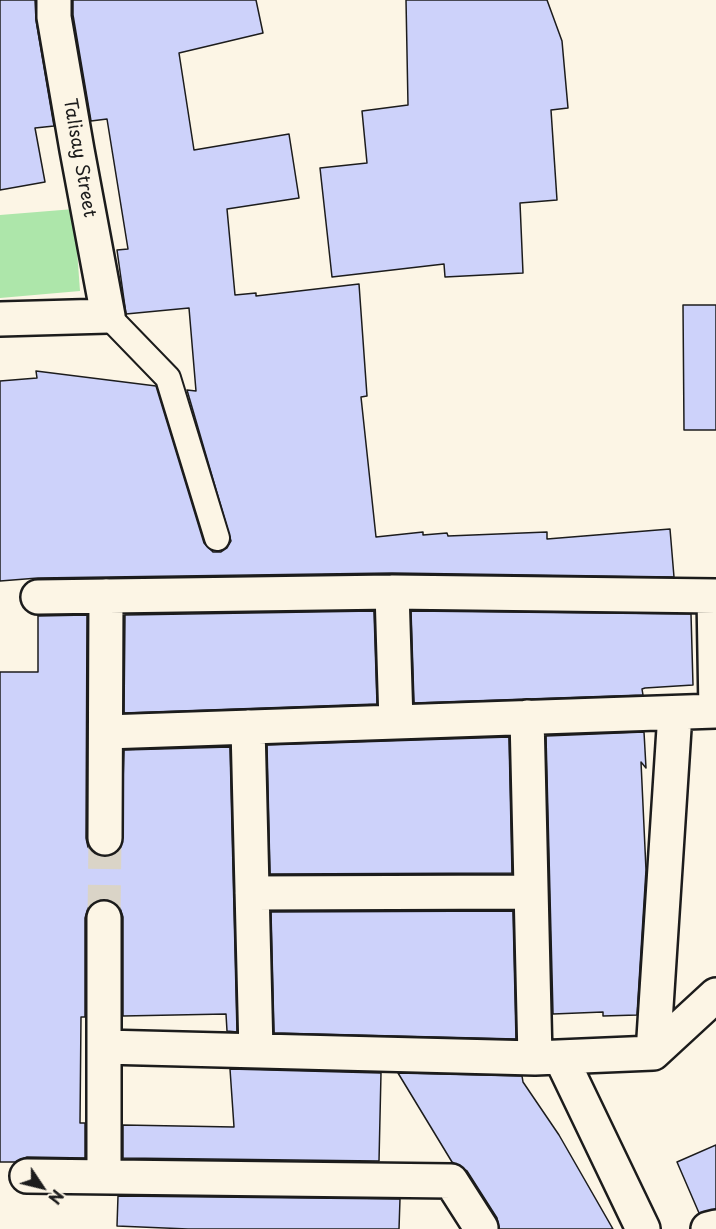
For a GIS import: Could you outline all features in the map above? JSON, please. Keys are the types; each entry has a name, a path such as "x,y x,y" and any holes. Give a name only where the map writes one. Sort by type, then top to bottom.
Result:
{"street":[{"name":"Talisay Street","path":"54,0 54,16 75,139 108,316"},
{"path":"0,319 108,316"},
{"path":"392,592 396,722"},
{"path":"38,597 392,592 715,596 716,711 105,732"},
{"path":"105,838 106,596"},
{"path":"653,1053 675,713"},
{"path":"527,717 531,892 548,1058 643,1229"},
{"path":"248,727 256,1051"},
{"path":"252,893 531,892"},
{"path":"104,918 104,1177"},
{"path":"104,1047 548,1058 653,1053 716,994"},
{"path":"27,1176 451,1181 481,1228"},
{"path":"708,1229 716,1227"}],"lane":[{"path":"108,316 168,378 217,538"}],"green space":[{"path":"74,209 80,291 0,298 0,215"}],"building":[{"path":"0,0 35,0 36,20 54,126 35,128 45,182 0,190"},
{"path":"73,0 256,0 263,33 179,53 194,150 289,134 299,198 227,209 235,295 256,293 256,296 359,284 367,396 361,397 376,537 423,532 423,535 447,533 448,536 547,532 547,539 670,529 674,577 392,573 38,578 0,581 0,381 37,378 36,371 156,386 204,543 213,552 221,552 231,541 187,390 196,391 189,308 126,314 117,250 128,249 107,119 91,121 73,15"},
{"path":"406,0 547,0 562,41 568,108 551,110 557,200 520,203 523,273 445,277 444,264 332,277 320,168 367,163 362,111 408,105"},
{"path":"683,305 716,305 716,430 684,430"},
{"path":"374,611 377,704 124,713 125,615"},
{"path":"411,611 691,614 693,685 645,688 642,689 643,695 414,703"},
{"path":"87,615 86,838 88,847 95,854 104,857 114,855 121,847 124,750 230,747 237,1032 227,1031 226,1014 123,1016 123,917 120,908 113,902 105,899 95,902 88,908 85,918 85,1017 81,1017 80,1123 85,1123 85,1158 27,1157 15,1162 0,1162 0,672 38,672 38,616"},
{"path":"644,732 646,768 641,762 646,870 637,1015 603,1016 603,1012 553,1014 546,736"},
{"path":"509,737 512,873 270,874 267,745"},
{"path":"513,911 516,1039 274,1033 271,912"},
{"path":"230,1069 381,1073 379,1161 123,1158 123,1125 234,1127"},
{"path":"398,1073 522,1076 523,1082 559,1135 613,1229 499,1229 497,1218 467,1171 452,1162"},
{"path":"716,1145 716,1209 699,1213 677,1162"},
{"path":"118,1196 400,1199 399,1229 188,1229 117,1226"}],"tunnel":[{"path":"104,918 105,838"}]}
